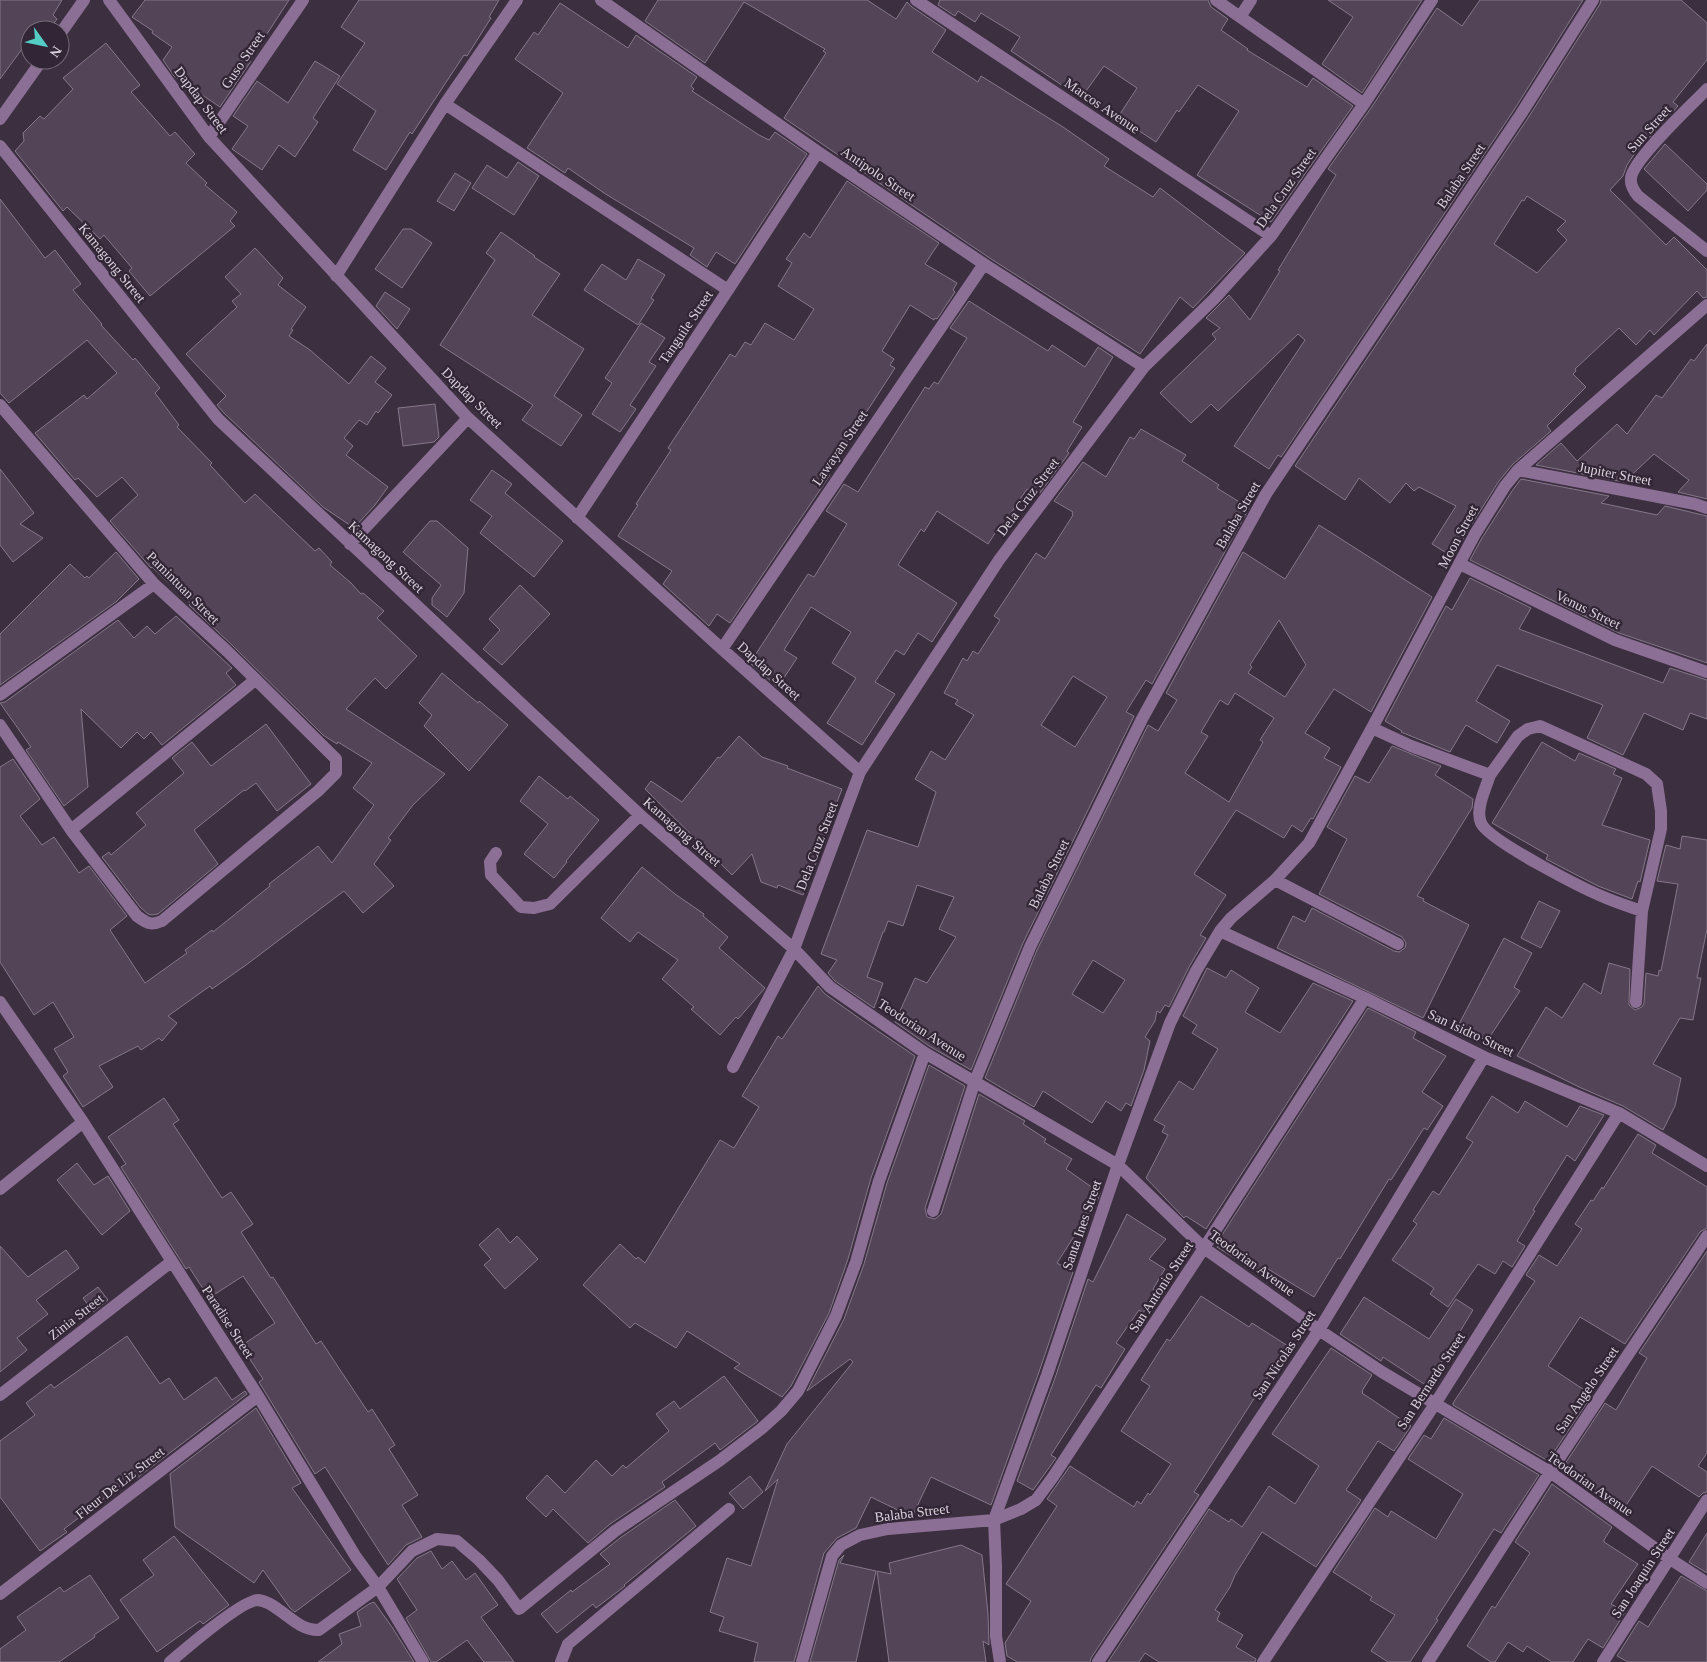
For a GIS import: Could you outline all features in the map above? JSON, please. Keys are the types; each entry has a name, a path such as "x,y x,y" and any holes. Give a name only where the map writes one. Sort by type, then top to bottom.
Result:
{"street":[{"path":"70,20 84,0"},
{"name":"Dapdap Street","path":"109,0 209,137 468,418 860,772"},
{"name":"Guso Street","path":"209,137 303,0"},
{"path":"336,276 445,104 517,0"},
{"name":"Antipolo Street","path":"601,0 818,152 984,264 1144,367"},
{"name":"Marcos Avenue","path":"916,0 1271,236"},
{"path":"1216,0 1364,104"},
{"path":"1240,17 1251,0"},
{"name":"Dela Cruz Street","path":"733,1067 794,949 860,772 1000,560 1144,367 1214,299 1271,236 1364,104 1432,0"},
{"name":"Balaba Street","path":"933,1211 975,1081 1030,947 1137,728 1266,494 1521,114 1593,0"},
{"path":"0,120 35,70"},
{"name":"Sun Street","path":"1707,89 1643,156 1631,177 1638,196 1707,251"},
{"path":"445,104 728,290"},
{"name":"Kamagong Street","path":"0,146 218,419 640,815 794,949"},
{"name":"Tanguile Street","path":"577,518 818,152"},
{"name":"Lawayan Street","path":"722,649 984,264"},
{"name":"Moon Street","path":"1309,843 1460,564 1496,500 1518,470 1707,305"},
{"name":"Pamintuan Street","path":"0,405 154,584 227,651 336,759 336,773 328,782 162,920 154,924 147,923 137,916 71,830"},
{"path":"350,544 468,418"},
{"name":"Jupiter Street","path":"1518,470 1695,504 1707,508"},
{"name":"Venus Street","path":"1460,564 1615,640 1707,672"},
{"path":"0,695 154,584"},
{"path":"0,725 71,830 255,680"},
{"path":"1636,1002 1642,911 1661,829 1661,811 1657,784 1646,774 1540,726 1528,729 1518,736 1490,775 1478,813 1481,824 1489,832 1522,855 1606,898 1642,911"},
{"path":"1372,728 1412,746 1490,775"},
{"path":"496,853 490,862 491,875 521,907 534,908 550,904 640,815"},
{"name":"Santa Ines Street","path":"1000,1662 996,1636 994,1520 1047,1375 1118,1165 1170,1023 1196,971 1230,918 1275,880 1309,843"},
{"path":"1275,880 1398,944"},
{"name":"San Isidro Street","path":"1220,931 1365,998 1484,1057 1619,1113 1707,1166"},
{"name":"Teodorian Avenue","path":"794,949 830,987 924,1053 1118,1165 1204,1248 1319,1330 1382,1372 1550,1472 1707,1584"},
{"name":"San Antonio Street","path":"994,1520 1021,1509 1036,1500 1054,1477 1365,998"},
{"name":"Paradise Street","path":"0,1002 83,1122 258,1396 356,1557 378,1587 423,1662"},
{"path":"170,1662 248,1604 258,1600 273,1606 309,1631 319,1630 378,1587 412,1551 437,1539 457,1541 498,1580 519,1609 615,1531 719,1461 761,1429 781,1411 798,1391 836,1316 856,1262 882,1172 924,1053"},
{"name":"San Nicolas Street","path":"1098,1662 1319,1330 1484,1057"},
{"name":"San Bernardo Street","path":"1263,1662 1435,1404 1619,1113"},
{"path":"0,1189 83,1122"},
{"name":"San Angelo Street","path":"1428,1662 1550,1472 1707,1236"},
{"name":"Zinia Street","path":"0,1395 171,1262"},
{"name":"Fleur De Liz Street","path":"0,1594 258,1396"},
{"name":"San Joaquin Street","path":"1603,1662 1707,1500"},
{"path":"561,1662 568,1644 729,1509"},
{"name":"Balaba Street","path":"802,1662 832,1556 841,1545 860,1535 888,1529 994,1520"}],"building":[{"path":"0,0 62,0 53,15 56,20 20,20 20,52 0,79"},
{"path":"145,0 289,0 220,107 174,76 163,60 172,47 132,17"},
{"path":"359,0 499,0 489,17 491,18 467,56 464,55 386,170 353,150 376,111 337,84 365,43 341,27"},
{"path":"658,0 867,0 896,19 907,2 946,30 932,52 978,82 981,76 1063,127 1109,159 1104,166 1153,197 1160,188 1245,253 1193,308 1180,297 1140,354 988,257 784,118 826,53 823,51 825,49 744,2 705,63 645,21"},
{"path":"940,0 1208,0 1211,7 1228,19 1221,30 1247,50 1307,87 1313,78 1353,106 1271,222 1197,175 1239,111 1198,85 1179,112 1177,110 1156,142 1118,117 1137,88 1104,66 1081,98 1011,51 1020,37 981,13 975,22 958,11 955,16 938,5"},
{"path":"1328,0 1422,0 1362,93 1322,64 1353,17"},
{"path":"1480,0 1583,0 1514,110 1281,457 1278,455 1269,469 1234,446 1305,340 1298,334 1218,411 1211,404 1191,423 1160,393 1216,339 1212,334 1220,328 1206,318 1229,295 1250,320 1336,175 1328,169 1437,8 1462,26"},
{"path":"1601,0 1681,0 1707,23 1707,60 1673,102 1678,106 1635,153 1627,165 1623,176 1610,190 1666,245 1674,237 1707,270 1707,297 1703,298 1697,291 1654,335 1650,330 1636,345 1619,328 1575,369 1576,371 1573,374 1586,387 1547,426 1551,431 1513,464 1499,481 1453,557 1432,544 1456,506 1419,487 1414,491 1406,483 1390,503 1359,478 1345,500 1295,466 1528,118","holes":["1527,196 1566,221 1557,230 1567,240 1537,273 1494,244 1522,200 1524,201"]},
{"path":"560,3 628,48 636,35 697,77 691,86 694,89 692,91 759,135 769,140 775,132 807,154 735,264 716,252 707,267 690,255 694,248 604,193 568,168 565,173 527,148 563,93 515,59 534,32 538,35"},
{"path":"106,43 140,85 131,92 170,136 175,132 195,154 186,163 207,183 205,185 237,212 230,221 235,226 150,296 129,271 132,268 104,235 100,239 67,207 63,211 15,151 24,141 23,133 40,116 44,119 73,89 63,78"},
{"path":"315,61 340,76 313,118 318,122 295,157 279,145 262,170 232,149 248,126 233,116 257,81 288,103"},
{"path":"1665,144 1707,184 1707,190 1688,211 1644,169"},
{"path":"518,162 539,176 514,215 472,188 487,165 507,178"},
{"path":"455,173 471,183 454,211 437,201"},
{"path":"847,181 939,243 925,264 957,283 953,290 955,292 937,319 935,318 934,320 910,305 882,351 894,359 890,365 895,368 827,473 830,475 730,623 717,614 709,626 663,584 672,571 618,536 671,450 668,448 730,354 735,357 745,342 751,345 765,323 794,340 814,309 778,286 792,263 786,259 804,233 810,238"},
{"path":"0,199 45,258 55,250 81,284 73,290 101,325 133,360 135,358 160,388 155,393 179,425 177,427 212,463 210,465 245,503 255,494 315,551 319,548 332,562 330,565 361,594 363,593 384,611 377,618 417,656 386,689 375,678 346,709 445,774 413,805 388,838 391,840 374,864 394,886 363,913 344,891 246,965 212,989 210,986 168,1016 177,1023 162,1041 159,1038 141,1050 138,1046 99,1066 113,1087 83,1107 63,1076 68,1072 54,1049 74,1037 53,1002 34,1015 0,962 0,767 13,759 40,799 20,816 42,845 54,837 79,873 89,866 127,916 110,930 145,983 187,953 185,950 212,930 213,932 270,886 269,884 318,846 332,863 374,805 353,788 372,763 323,735 189,605 191,604 151,568 110,521 138,495 122,477 97,497 78,478 75,480 35,433 84,395 87,399 117,373 87,340 9,403 0,393"},
{"path":"403,229 411,229 432,243 402,288 375,269"},
{"path":"501,232 560,274 532,315 584,349 554,396 582,415 561,446 522,420 533,405 440,345 495,260 486,253"},
{"path":"255,248 283,278 278,285 306,307 291,329 293,330 289,336 310,350 349,384 371,356 386,368 375,382 392,395 378,413 376,411 367,425 359,420 344,438 353,446 346,455 388,487 354,528 323,507 224,413 217,405 226,396 186,354 237,307 232,301 241,294 225,277"},
{"path":"638,259 665,275 651,298 654,300 638,325 584,290 602,264 626,280"},
{"path":"385,292 410,309 397,329 376,306"},
{"path":"969,301 1048,351 1052,345 1085,367 1098,347 1113,357 1073,422 1082,427 1067,451 1069,453 1040,493 1031,487 1029,490 1027,489 988,544 937,511 924,532 921,529 898,565 957,603 932,642 918,633 904,655 896,650 875,682 895,694 862,745 827,723 856,678 832,663 851,632 811,607 784,650 797,658 778,687 750,663 808,574 814,577 847,524 826,511 844,484 858,492 925,387 929,389 934,382 938,384 967,338 950,328"},
{"path":"641,323 665,338 649,362 656,366 630,405 636,409 620,432 592,414 612,383 605,378"},
{"path":"1707,344 1707,499 1678,492 1689,480 1654,454 1624,482 1536,465 1561,443 1577,461 1617,424 1627,434 1656,395 1662,398 1691,359 1694,361"},
{"path":"435,404 439,437 434,442 403,446 398,408"},
{"path":"1141,429 1186,455 1182,461 1219,485 1217,488 1249,508 1152,684 1146,680 1126,712 1134,716 1023,943 971,1070 929,1046 895,1022 915,978 927,983 956,937 939,929 954,897 917,885 903,926 888,921 867,977 883,983 874,1008 835,981 828,973 837,960 821,954 867,830 918,847 936,792 915,779 931,751 945,760 974,715 955,704 958,700 944,693 963,658 967,661 973,651 978,654 1000,620 994,616 1036,553 1045,559 1073,515 1073,512 1054,501 1083,462 1106,477 1130,437 1134,439","holes":["1073,676 1107,697 1075,747 1041,725"]},
{"path":"0,469 34,513 20,524 43,538 13,562 0,545"},
{"path":"492,470 512,484 505,493 563,541 534,577 480,533 492,516 470,500"},
{"path":"1521,479 1609,496 1601,503 1657,515 1665,506 1707,516 1707,663 1619,633 1470,560 1482,538"},
{"path":"430,521 437,521 468,548 464,593 447,617 432,605 432,598 441,585 403,552"},
{"path":"1319,525 1432,597 1371,712 1334,689 1305,733 1330,748 1324,758 1341,767 1313,819 1311,818 1302,832 1292,825 1284,838 1236,810 1194,874 1226,895 1200,935 1206,938 1169,1007 1165,1005 1160,1013 1157,1011 1155,1021 1145,1037 1150,1041 1144,1070 1131,1106 1126,1103 1121,1111 1106,1101 1092,1123 1043,1091 1034,1107 985,1078 1037,950 1148,725 1158,731 1177,700 1166,693 1243,552 1285,579","holes":["1279,620 1306,665 1285,697 1248,673 1252,667 1250,665","1235,693 1274,718 1260,740 1263,742 1229,802 1185,773 1208,736 1201,732 1220,700 1228,705","1093,960 1125,980 1103,1013 1072,994"]},
{"path":"116,552 139,579 117,601 0,685 0,634 70,564 85,578 87,576 89,578"},
{"path":"1470,578 1531,608 1519,629 1663,683 1670,668 1707,680 1707,719 1690,713 1683,730 1644,713 1623,755 1587,738 1603,705 1497,665 1476,701 1510,721 1497,743 1466,725 1450,752 1401,732 1385,721 1446,606 1452,610"},
{"path":"520,585 550,614 502,665 483,649 500,630 489,619"},
{"path":"176,616 232,668 226,673 236,685 162,745 151,732 144,739 137,732 121,748 81,709 88,787 64,806 26,750 31,747 0,703 5,702 118,620 134,638 147,626 155,634"},
{"path":"442,673 508,725 469,771 424,726 432,715 419,703"},
{"path":"266,724 311,784 277,811 256,783 244,790 194,830 218,864 158,914 148,914 140,907 102,857 109,852 111,855 146,825 136,813 184,773 172,758 192,742 211,766"},
{"path":"739,736 762,757 842,789 803,895 778,885 777,888 761,882 752,854 732,875 645,789 651,781 682,802 718,757 720,758"},
{"path":"1542,742 1575,761 1579,753 1616,769 1613,774 1622,778 1602,825 1650,840 1640,882 1638,881 1632,899 1598,886 1546,859 1548,855 1492,823"},
{"path":"1392,746 1441,766 1435,775 1473,799 1472,808 1417,896 1469,925 1423,1018 1277,948 1293,916 1305,922 1312,908 1394,951 1399,952 1405,948 1406,943 1402,937 1319,894 1347,839 1327,827 1355,776 1369,783"},
{"path":"539,776 568,799 570,796 599,820 554,878 524,854 548,824 520,801"},
{"path":"1682,836 1707,840 1707,929 1697,978 1701,978 1693,1020 1680,1018 1653,1064 1681,1078 1675,1106 1663,1130 1623,1106 1579,1087 1517,1056 1546,1007 1562,1018 1584,983 1601,994 1609,963 1630,969 1629,1005 1635,1010 1642,1007 1644,1003 1646,973 1658,976 1659,970 1661,971 1678,884 1657,881 1666,845 1680,849"},
{"path":"642,867 675,894 704,914 703,916 728,937 719,948 765,988 738,1019 736,1017 720,1035 691,1009 694,1007 662,979 678,960 638,932 630,942 601,918"},
{"path":"1539,901 1560,911 1541,948 1521,938"},
{"path":"1504,938 1532,953 1514,987 1520,991 1487,1041 1458,1026"},
{"path":"1207,968 1226,978 1231,970 1259,988 1245,1012 1280,1033 1313,983 1353,1001 1206,1229 1186,1216 1184,1218 1146,1178 1168,1135 1162,1132 1165,1126 1154,1120 1179,1081 1193,1090 1218,1049 1192,1033 1197,1025 1183,1016"},
{"path":"818,986 825,994 915,1056 871,1178 848,1259 829,1313 791,1386 782,1397 734,1368 740,1364 687,1331 676,1348 635,1323 630,1328 583,1285 620,1244 636,1259 638,1257 645,1263 720,1140 734,1148 759,1107 742,1096 778,1036 782,1039"},
{"path":"1368,1008 1416,1032 1413,1038 1446,1056 1422,1092 1443,1106 1427,1130 1424,1128 1391,1180 1389,1179 1340,1259 1338,1258 1314,1297 1268,1269 1263,1276 1217,1247 1222,1240 1220,1238"},
{"path":"929,1065 965,1086 925,1208 927,1217 935,1219 941,1214 979,1094 1025,1121 1023,1124 1046,1139 1044,1142 1072,1159 1066,1169 1100,1193 1057,1263 1073,1272 991,1505 931,1477 912,1517 871,1497 856,1528 837,1538 824,1553 794,1662 754,1662 758,1643 719,1631 724,1617 710,1612 727,1558 751,1566 778,1479 765,1491 787,1444 853,1362 850,1359 807,1391 844,1319 864,1264 887,1183"},
{"path":"1492,1096 1518,1113 1525,1101 1567,1127 1580,1106 1604,1115 1575,1161 1567,1155 1533,1210 1535,1211 1517,1241 1525,1246 1512,1267 1503,1261 1495,1274 1478,1264 1448,1307 1430,1294 1434,1288 1392,1260 1417,1224 1413,1221 1433,1191 1439,1195 1473,1142 1466,1138"},
{"path":"164,1098 179,1120 173,1124 222,1198 231,1192 253,1224 241,1232 271,1278 273,1277 316,1344 321,1341 368,1412 372,1409 395,1445 389,1449 418,1495 402,1505 422,1537 406,1545 388,1565 325,1467 315,1474 259,1382 263,1379 241,1346 275,1323 243,1276 209,1298 189,1267 186,1269 121,1167 126,1164 108,1137"},
{"path":"1638,1134 1656,1145 1652,1153 1707,1187 1707,1228 1700,1232 1625,1344 1580,1317 1548,1366 1592,1395 1548,1461 1453,1405 1453,1403 1535,1281 1526,1275 1539,1255 1557,1266 1582,1229 1575,1224 1591,1200 1593,1201 1602,1187 1603,1189"},
{"path":"77,1163 94,1185 108,1176 130,1211 102,1235 57,1180"},
{"path":"1127,1214 1166,1239 1149,1259 1165,1269 1153,1289 1157,1292 1143,1313 1139,1310 1116,1343 1125,1349 1101,1388 1096,1385 1051,1455 1056,1458 1033,1490 1017,1481 1055,1378 1088,1279 1093,1282"},
{"path":"498,1228 510,1243 517,1236 538,1259 505,1289 484,1265 491,1259 479,1245"},
{"path":"0,1246 28,1277 66,1250 79,1268 36,1300 48,1314 17,1338 27,1350 0,1372"},
{"path":"1707,1251 1707,1453 1698,1466 1707,1472 1707,1492 1699,1497 1652,1466 1621,1513 1561,1470 1605,1403 1616,1410 1647,1358 1639,1353"},
{"path":"98,1287 108,1300 93,1312 83,1298"},
{"path":"1201,1296 1249,1327 1252,1323 1288,1346 1194,1492 1199,1495 1090,1662 1017,1662 1007,1656 1005,1643 1031,1601 1006,1584 1057,1506 1047,1499 1070,1466 1134,1507 1137,1501 1141,1504 1148,1493 1150,1495 1171,1464 1121,1431 1150,1386 1141,1380 1167,1339 1170,1341"},
{"path":"1364,1297 1429,1339 1456,1299 1473,1310 1427,1386 1383,1357 1381,1361 1340,1334"},
{"path":"127,1336 160,1384 169,1378 184,1400 216,1377 232,1400 245,1391 247,1394 137,1478 135,1475 64,1529 67,1532 40,1551 0,1497 0,1441 35,1415 26,1403 51,1384 54,1388"},
{"path":"1331,1348 1372,1375 1362,1393 1411,1426 1394,1451 1378,1441 1346,1490 1361,1500 1316,1567 1262,1532 1215,1610 1220,1613 1217,1620 1243,1635 1236,1647 1256,1659 1255,1662 1159,1662 1145,1653 1139,1662 1108,1662 1209,1509 1229,1522 1231,1519 1242,1527 1269,1486 1295,1504 1319,1466 1272,1434"},
{"path":"724,1376 758,1421 720,1450 715,1443 662,1482 665,1487 610,1524 588,1543 553,1509 546,1517 526,1498 547,1475 565,1493 596,1460 612,1476 623,1465 626,1468 669,1431 656,1414 674,1401 680,1409"},
{"path":"256,1408 301,1483 292,1488 351,1570 295,1612 290,1608 263,1570 254,1583 175,1527 170,1474"},
{"path":"1444,1418 1539,1475 1501,1533 1494,1529 1410,1662 1388,1662 1371,1651 1395,1615 1370,1600 1372,1597 1333,1572 1375,1508 1388,1517 1391,1511 1436,1539 1463,1494 1408,1459 1424,1435 1431,1439"},
{"path":"750,1476 763,1492 743,1509 729,1493"},
{"path":"1552,1484 1612,1527 1604,1542 1638,1564 1611,1604 1625,1612 1603,1648 1588,1639 1573,1662 1552,1662 1527,1646 1523,1652 1508,1642 1495,1662 1491,1662 1467,1646 1492,1606 1495,1608 1530,1553 1515,1542"},
{"path":"675,1500 696,1526 625,1586 596,1608 593,1604 557,1633 541,1614 571,1590 572,1592 610,1564 600,1554"},
{"path":"1707,1533 1707,1573 1689,1562"},
{"path":"174,1536 229,1605 203,1624 200,1621 157,1652 120,1600 154,1575 143,1560"},
{"path":"961,1545 982,1555 988,1614 989,1645 983,1641 986,1662 889,1662 877,1571 891,1574 889,1563"},
{"path":"431,1551 442,1569 452,1561 466,1580 475,1573 498,1605 481,1617 514,1662 484,1662 467,1640 436,1662 431,1662 406,1618 417,1610 397,1579 417,1558"},
{"path":"844,1555 840,1563 876,1571 856,1662 810,1662 839,1560"},
{"path":"90,1575 119,1618 59,1662 0,1662 0,1649 26,1630 17,1617 60,1587 64,1592"},
{"path":"1681,1576 1707,1591 1707,1662 1628,1662 1617,1656 1639,1621 1648,1627"},
{"path":"374,1602 414,1662 318,1662 342,1644 339,1634 361,1626 357,1612"}]}
